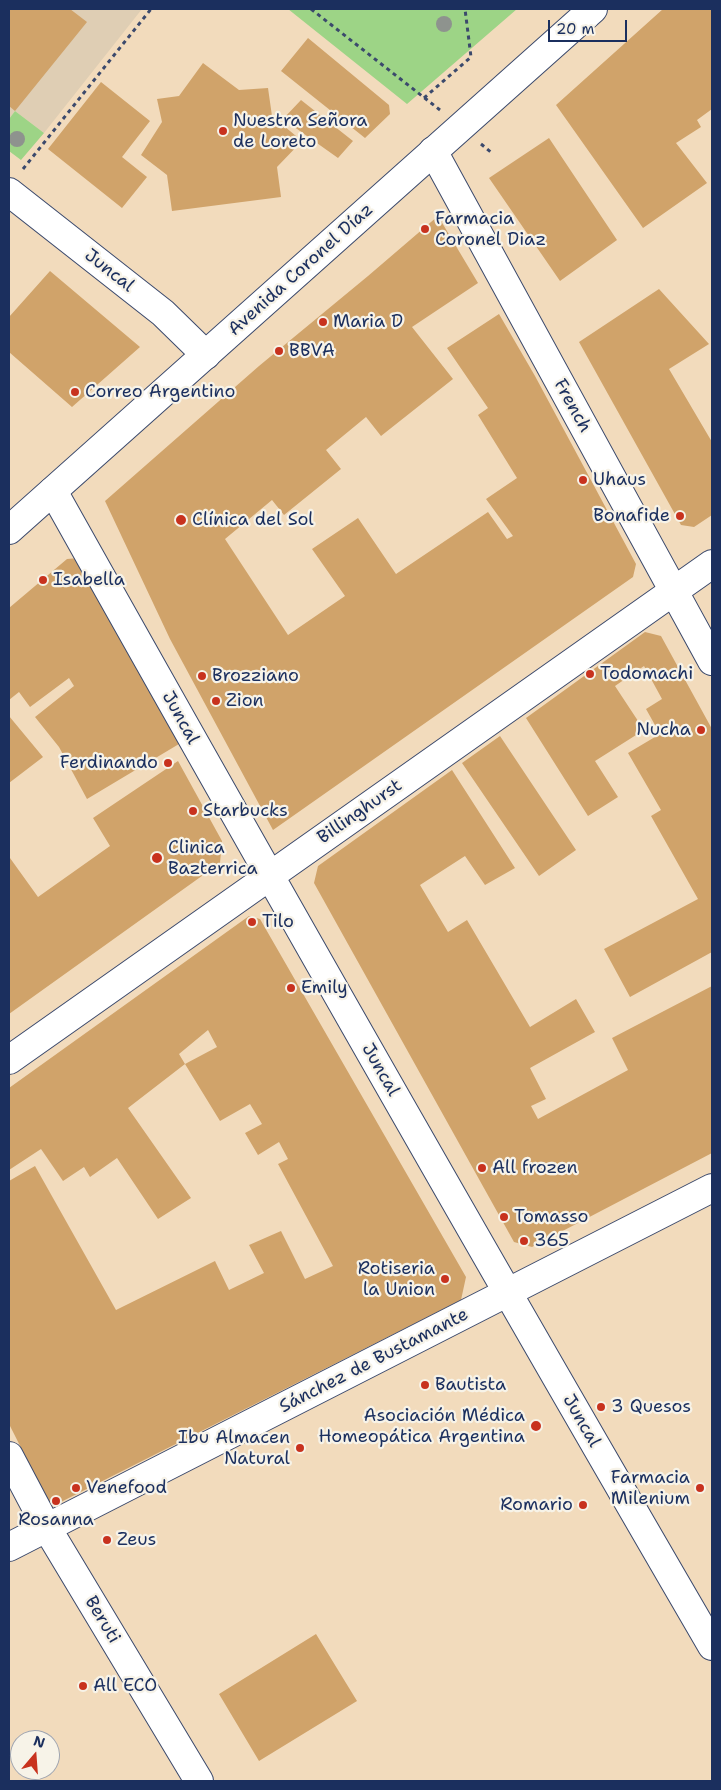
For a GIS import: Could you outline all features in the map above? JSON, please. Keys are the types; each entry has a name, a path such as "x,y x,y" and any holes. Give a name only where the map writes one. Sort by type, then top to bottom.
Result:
{"street":[{"name":"Avenida Coronel Díaz","path":"9,530 593,9"},
{"name":"French","path":"433,151 712,661"},
{"name":"Juncal","path":"15,182 163,313 206,354"},
{"name":"Juncal","path":"53,491 507,1294 712,1646"},
{"name":"Billinghurst","path":"9,1060 712,564"},
{"name":"Sánchez de Bustamante","path":"9,1547 712,1188"},
{"name":"Beruti","path":"9,1456 46,1528 198,1781"}],"path":[{"path":"15,182 151,9"},
{"path":"311,9 424,98 471,57 465,9"}],"shaded area":[{"path":"9,9 142,9 44,133 15,111 9,119"}],"green space":[{"path":"288,9 517,9 407,104"},
{"path":"15,111 44,133 21,160 9,151 9,119"}],"building":[{"path":"9,9 70,9 87,22 15,111 9,106"},
{"path":"663,9 712,9 712,109 697,120 701,127 676,143 707,183 643,228 556,105"},
{"path":"308,38 389,105 390,114 365,138 281,71"},
{"name":"Nuestra Señora de Loreto","path":"203,63 239,90 268,88 272,116 302,141 277,167 281,197 172,211 167,175 141,155 162,122 157,99 179,96"},
{"path":"101,82 150,121 122,157 147,177 122,208 48,149"},
{"path":"301,100 353,141 338,158 283,119"},
{"path":"549,138 617,240 560,281 489,178"},
{"path":"438,216 478,283 412,327 453,379 381,436 366,417 326,450 341,469 284,515 272,500 225,539 288,635 345,596 312,549 358,518 396,574 488,512 507,539 513,536 486,499 517,478 478,415 488,408 447,348 499,314 535,376 636,564 633,577 273,830 170,639 105,501 259,366"},
{"path":"50,271 140,347 72,407 9,352 9,317"},
{"path":"659,289 709,344 669,369 712,442 712,515 694,527 681,525 579,342"},
{"path":"79,558 179,744 87,799 59,747 35,717 74,686 69,678 30,707 19,692 9,700 9,608 67,559"},
{"path":"645,632 661,636 712,729 712,952 630,997 604,949 698,899 651,816 661,810 628,753 660,734 646,709 662,699 644,666 615,686 644,730 595,761 618,797 588,816 526,718"},
{"path":"9,716 43,757 9,783"},
{"path":"500,736 576,850 539,876 462,763"},
{"name":"Clinica Bazterrica","path":"178,761 222,841 220,863 9,1014 9,859 38,897 110,846 93,818"},
{"path":"452,770 515,868 485,885 465,856 420,885 448,932 467,920 530,1027 576,999 595,1032 530,1068 546,1099 531,1106 538,1119 628,1070 612,1038 712,986 712,1153 532,1247 514,1242 314,883 318,866"},
{"path":"249,916 260,919 466,1277 461,1300 51,1507 9,1424 9,1181 35,1166 116,1310 215,1261 229,1290 264,1273 249,1245 281,1231 305,1279 333,1266 278,1164 288,1159 279,1142 258,1155 245,1133 262,1124 250,1104 220,1121 185,1064 128,1108 191,1198 158,1219 117,1158 90,1177 84,1167 63,1181 41,1149 9,1170 9,1088","holes":["208,1030 217,1047 185,1064 179,1054"]},
{"path":"316,1634 357,1701 259,1761 219,1694"}],"place":[{"name":"Nuestra Señora de Loreto","path":"223,131"},
{"name":"Farmacia Coronel Diaz","path":"425,229"},
{"name":"Maria D","path":"323,322"},
{"name":"BBVA","path":"279,351"},
{"name":"Correo Argentino","path":"75,392"},
{"name":"Uhaus","path":"583,480"},
{"name":"Bonafide","path":"680,516"},
{"name":"Clínica del Sol","path":"181,520"},
{"name":"Isabella","path":"43,580"},
{"name":"Todomachi","path":"590,674"},
{"name":"Brozziano","path":"202,676"},
{"name":"Zion","path":"216,701"},
{"name":"Nucha","path":"701,730"},
{"name":"Ferdinando","path":"168,763"},
{"name":"Starbucks","path":"193,811"},
{"name":"Clinica Bazterrica","path":"157,858"},
{"name":"Tilo","path":"252,922"},
{"name":"Emily","path":"291,988"},
{"name":"All frozen","path":"482,1168"},
{"name":"Tomasso","path":"504,1217"},
{"name":"365","path":"524,1241"},
{"name":"Rotiseria la Union","path":"445,1279"},
{"name":"Bautista","path":"425,1385"},
{"name":"3 Quesos","path":"601,1407"},
{"name":"Asociación Médica Homeopática Argentina","path":"536,1426"},
{"name":"Ibu Almacen Natural","path":"300,1448"},
{"name":"Venefood","path":"76,1488"},
{"name":"Farmacia Milenium","path":"700,1488"},
{"name":"Rosanna","path":"56,1501"},
{"name":"Romario","path":"583,1505"},
{"name":"Zeus","path":"107,1540"},
{"name":"All ECO","path":"83,1686"}]}
